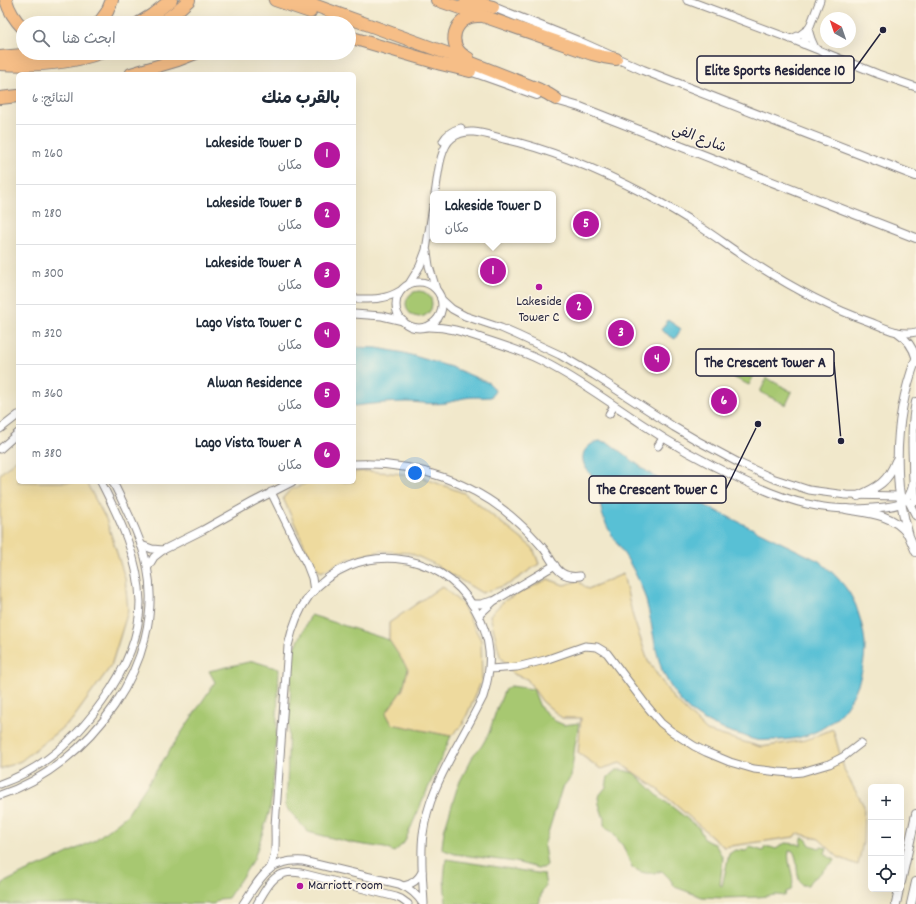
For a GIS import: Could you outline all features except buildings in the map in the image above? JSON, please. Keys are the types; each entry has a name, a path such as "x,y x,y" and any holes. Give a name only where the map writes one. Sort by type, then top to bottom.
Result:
{"highway":[{"path":"6,0 11,14 16,20"},
{"path":"104,16 112,0"},
{"path":"149,16 171,0"},
{"path":"170,16 189,0"},
{"path":"275,0 320,16"},
{"path":"300,0 344,16"},
{"path":"437,0 599,56 616,59"},
{"path":"466,0 493,7"},
{"path":"479,0 493,7"},
{"path":"482,16 471,16 461,21 454,34 457,49 462,54 488,69"},
{"path":"356,20 488,69 543,91 556,99"},
{"path":"356,29 470,71"},
{"path":"356,39 470,71"},
{"path":"0,57 16,56"},
{"path":"0,64 30,65 58,63 74,60"},
{"path":"138,72 177,60"},
{"path":"0,98 16,96"}],"street":[{"path":"687,0 815,48 878,74 916,86"},
{"path":"803,44 820,0"},
{"path":"493,7 578,41 643,70 916,176"},
{"path":"791,39 808,30"},
{"path":"808,30 815,48"},
{"name":"شارع الفي","path":"470,71 537,95 556,99 588,110 916,238"},
{"path":"436,191 443,139 453,130 466,128 478,133 510,140 550,153 628,185 681,214 762,268 806,294 856,317 897,332 916,332"},
{"path":"430,225 426,250 420,266 409,284 397,297 396,310 399,316 408,325 419,328 442,327 458,330 526,354 553,367 586,387 663,438 749,484 783,498 808,504 877,514 889,518 900,525 909,536"},
{"path":"426,250 436,290 441,299 458,313 501,328 546,347 612,382 739,463 809,490 903,500 911,505 916,516"},
{"path":"409,284 415,282 426,283 436,290"},
{"path":"356,299 381,299 401,291"},
{"path":"425,327 431,324 440,313 442,306 441,299"},
{"path":"356,314 382,316 403,321"},
{"path":"897,332 910,344 916,359 904,397 899,423 897,454 909,536 916,552"},
{"path":"916,402 912,424 916,501"},
{"path":"609,414 614,406"},
{"path":"0,429 16,416"},
{"path":"0,423 9,421"},
{"path":"0,449 16,435"},
{"path":"658,446 663,438"},
{"path":"858,496 876,488 881,484 890,474 897,454"},
{"path":"356,464 384,464 404,467 450,480 466,487 492,502 518,522 538,543 560,572 567,576 580,576"},
{"path":"846,509 887,507 903,500 911,492 914,481"},
{"path":"0,784 47,760 65,746 81,730 110,692 133,645 138,623 140,603 136,570 122,528 101,484"},
{"path":"0,795 33,781 58,765 90,736 121,696 137,664 146,637 150,609 148,567 141,544 114,484"},
{"path":"148,567 154,557 163,550 288,484"},
{"path":"271,492 308,565 314,590"},
{"path":"141,544 152,549 163,550"},
{"path":"269,870 274,860 275,851 275,818 288,646 297,616 303,604 314,590 340,570 361,562 379,558 411,560 434,569 460,589 479,615 489,645 490,655 490,669 483,697 440,778 428,808 422,846 424,904"},
{"path":"308,565 323,582"},
{"path":"479,615 494,601 555,565"},
{"path":"472,604 481,604 494,601"},
{"path":"490,669 517,667 545,660 585,646 597,647 607,653 646,705 661,723 671,731 706,752 730,762 754,768 779,772 802,772 829,764 843,757 861,743"},
{"path":"904,868 916,814"},
{"path":"275,843 282,863 288,872"},
{"path":"244,904 258,880 269,870 282,863 296,861 404,886 414,892 424,904"},
{"path":"257,904 270,882 278,875 288,872 301,873 396,897 408,904"},
{"path":"404,886 414,882 422,872"},
{"path":"911,904 916,882"},
{"path":"896,904 898,892"}],"green space":[{"path":"419,291 428,295 432,304 428,313 419,317 410,313 406,304 410,295"},
{"path":"731,357 756,371 749,385 723,372"},
{"path":"767,378 792,392 786,405 760,392"},
{"path":"311,615 389,640 408,669 403,689 386,713 392,724 451,736 404,843 394,852 385,848 352,843 308,832 285,806 292,654"},
{"path":"253,661 279,669 275,765 270,810 254,859 228,898 219,899 214,904 0,904 0,890 3,883 95,840 127,815 215,682 209,671"},
{"path":"511,686 533,689 540,707 555,721 564,725 579,723 571,777 562,788 544,846 547,865 543,868 515,862 455,854 444,850 442,847 444,831 458,785 474,754 481,747 489,733 505,689"},
{"path":"616,770 634,773 657,795 699,828 705,840 715,844 723,858 720,885 722,886 729,854 735,850 746,851 750,847 763,851 765,847 776,849 785,843 798,844 801,846 803,837 810,845 819,848 827,848 825,853 830,858 835,859 812,879 808,885 802,885 798,877 796,858 792,850 789,851 788,856 793,885 791,890 786,892 785,896 776,895 723,898 702,897 675,887 662,871 646,873 632,867 623,846 604,825 604,819 598,797 606,787 608,777"},
{"path":"446,859 544,874 546,886 542,891 539,904 446,904 444,880"}],"sand":[{"path":"16,460 16,484 87,484 106,519 125,578 128,611 111,666 72,720 21,761 0,769 0,474"},
{"path":"367,471 415,475 464,493 533,548 539,564 509,584 482,593 432,563 410,553 381,551 348,559 321,572 312,562 283,498 290,490 304,484 356,484 356,472"},
{"path":"623,574 633,617 648,661 673,698 707,731 761,747 806,740 833,729 845,772 864,806 863,842 858,865 838,857 819,839 797,833 794,837 724,847 655,787 620,763 601,769 578,753 581,718 562,718 542,701 527,679 513,674 500,656 490,615 505,600 548,579 564,585 578,581 588,589"},
{"path":"442,586 462,604 481,640 482,680 463,724 451,736 392,724 386,713 403,689 408,669 389,640 389,623"}],"water":[{"path":"668,320 681,329 675,339 661,330"},
{"path":"356,347 377,348 404,353 451,367 489,383 495,391 491,397 467,397 441,404 411,402 356,406"},
{"path":"599,441 609,443 649,473 700,503 819,561 845,587 853,599 861,621 865,642 863,667 858,685 850,701 839,715 826,726 810,734 792,739 756,740 721,729 705,721 690,711 678,698 662,670 656,650 646,601 641,586 630,563 607,527 602,515 597,483 584,465 584,452 591,445"}],"place":[{"name":"Elite Sports Residence 10","path":"883,30"},
{"name":"Alwan Residence","path":"586,224"},
{"name":"Lakeside Tower D","path":"493,271"},
{"name":"Lakeside Tower C","path":"539,287"},
{"name":"Lakeside Tower B","path":"579,307"},
{"name":"Lakeside Tower A","path":"621,333"},
{"name":"Lago Vista Tower C","path":"657,359"},
{"name":"Lago Vista Tower A","path":"724,401"},
{"name":"The Crescent Tower C","path":"758,424"},
{"name":"The Crescent Tower A","path":"841,441"},
{"name":"Marriott room","path":"300,886"}]}
